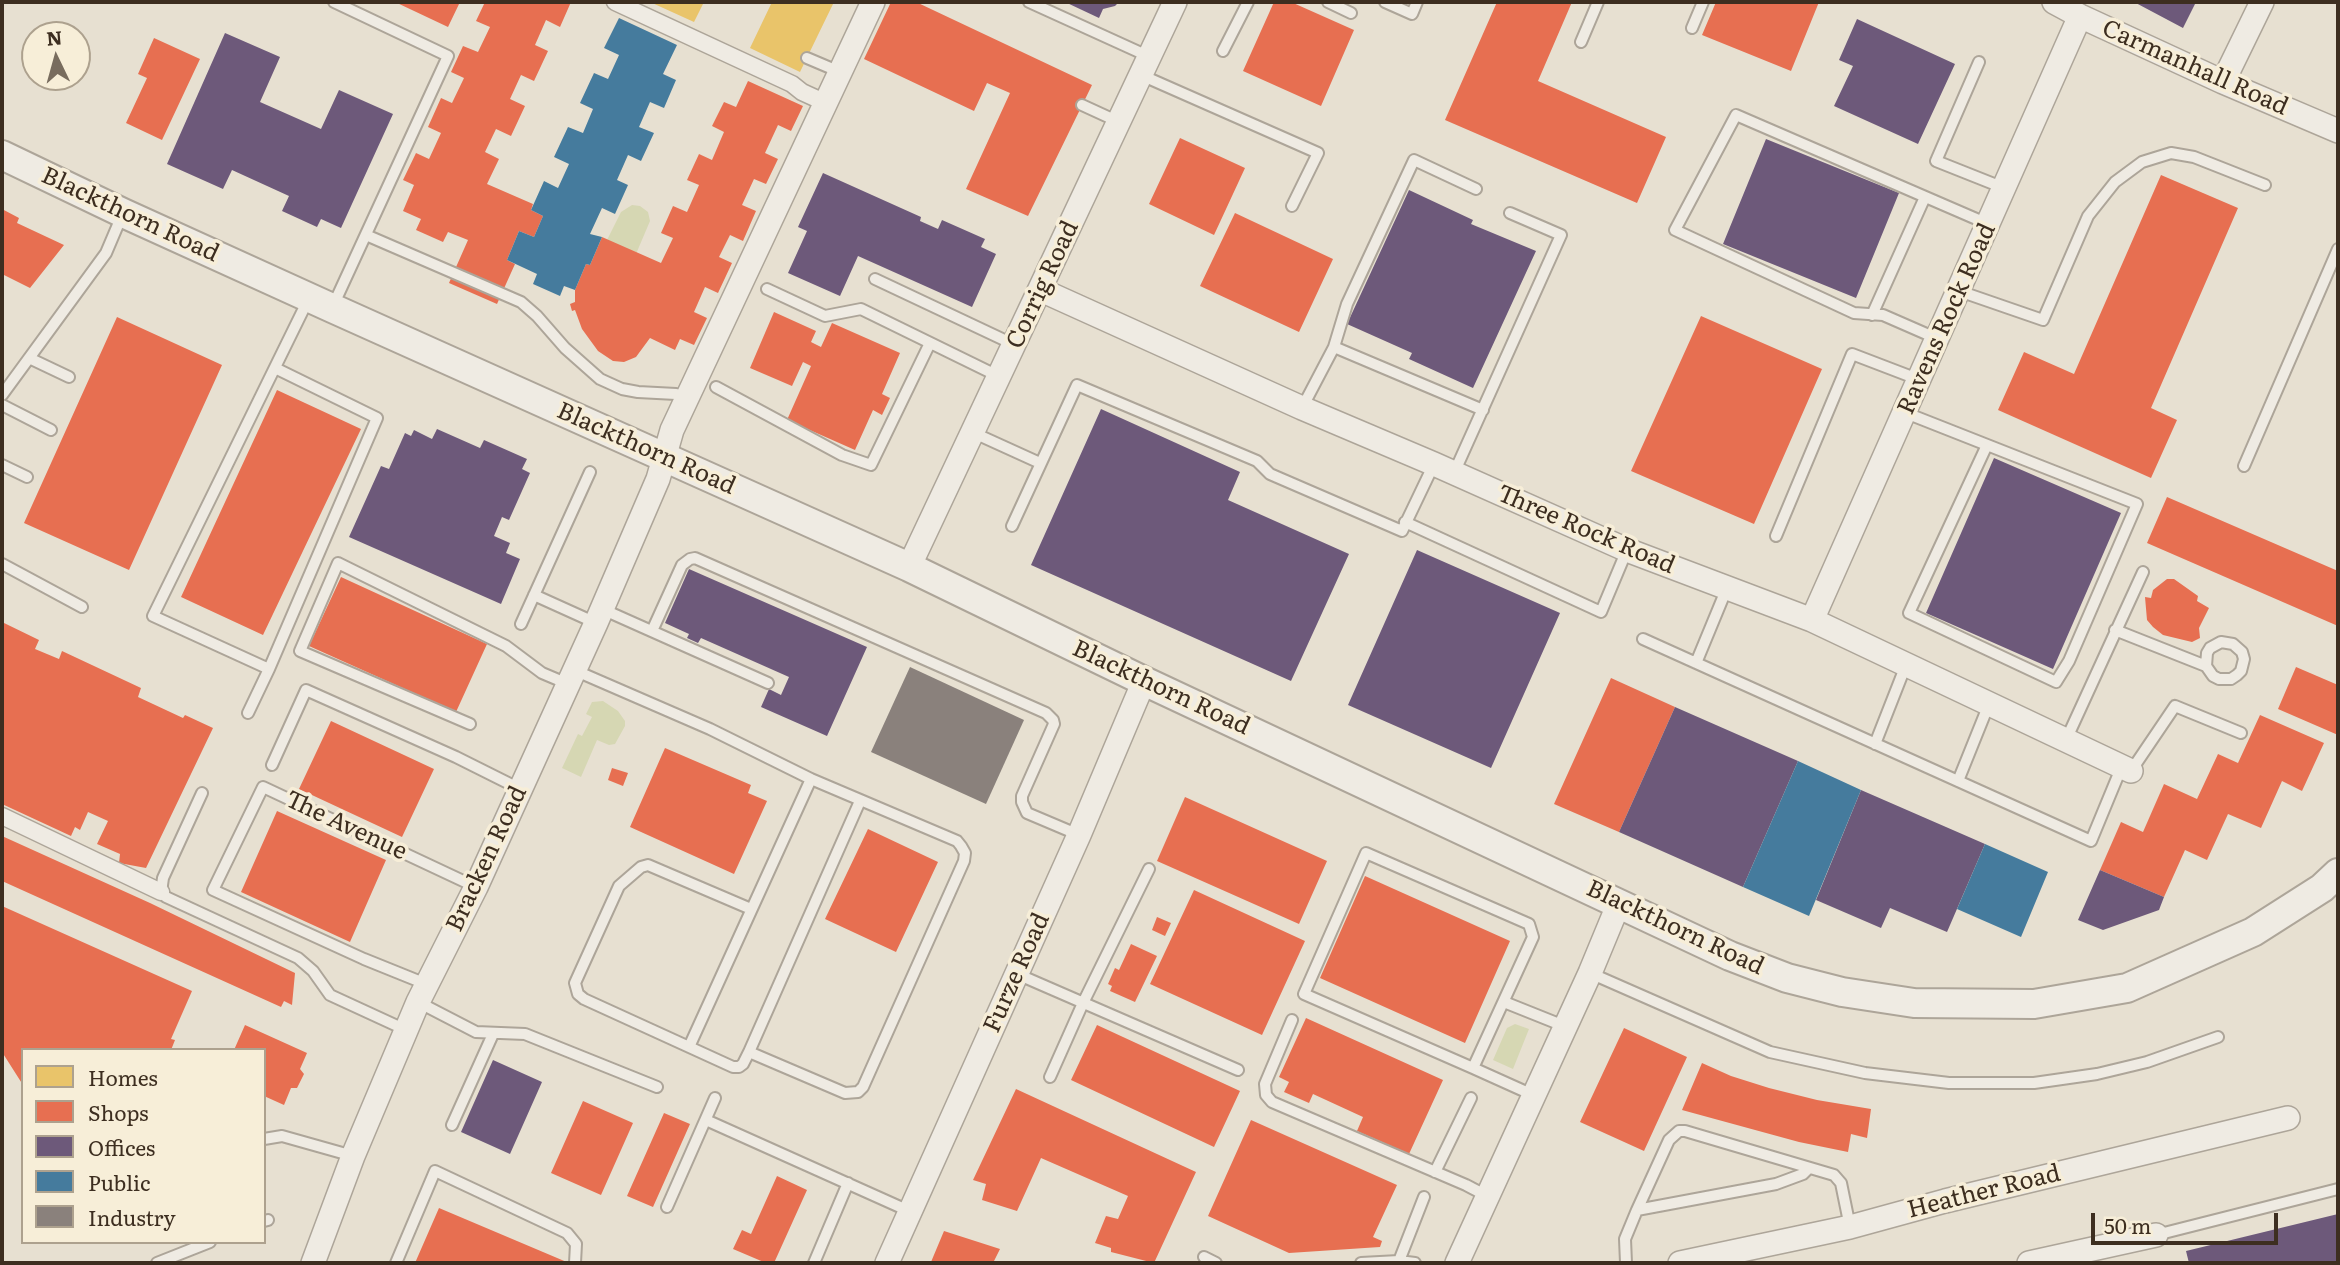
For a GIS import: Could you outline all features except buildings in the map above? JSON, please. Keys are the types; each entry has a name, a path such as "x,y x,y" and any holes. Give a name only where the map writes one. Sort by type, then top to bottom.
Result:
{"street":[{"path":"615,2 792,84 802,92 826,103"},
{"name":"Bracken Road","path":"313,1263 353,1156 422,993 476,887 658,479 671,430 873,2"},
{"name":"Corrig Road","path":"909,567 1175,2"},
{"name":"Carmanhall Road","path":"2054,2 2223,82 2338,131"},
{"path":"2223,82 2262,2"},
{"name":"Ravens Rock Road","path":"1812,620 2080,16"},
{"name":"Blackthorn Road","path":"5,160 909,567 1144,681 1730,956 1787,978 1831,989 1914,1003 2034,1004 2127,988 2253,932 2322,888 2338,873"},
{"name":"Three Rock Road","path":"1041,290 1627,550 1812,620 2126,769"},
{"name":"Furze Road","path":"887,1263 1079,835 1144,681"},
{"path":"2,816 161,892"},
{"path":"1457,1263 1590,973 1619,903"},
{"name":"Heather Road","path":"1680,1263 1850,1227 1945,1201 2288,1118"},
{"path":"2029,1263 2156,1235"}],"lane":[{"path":"270,668 153,616 275,368 366,235 448,56 334,2"},
{"path":"1029,2 1146,66 1318,153 1292,205"},
{"path":"1223,51 1248,2"},
{"path":"1328,2 1351,13"},
{"path":"1385,2 1412,14 1417,2"},
{"path":"1581,41 1598,2"},
{"path":"1692,28 1703,2"},
{"path":"807,58 840,72"},
{"path":"1979,62 1936,161 2004,188"},
{"path":"1082,105 1119,122"},
{"path":"1938,339 1884,315 1854,313 1675,230 1737,115 1988,224"},
{"path":"1959,290 2043,320 2088,216 2115,182 2142,162 2171,153 2194,157 2265,185"},
{"path":"1302,408 1334,346 1347,304 1414,160 1476,189"},
{"path":"1872,315 1925,197"},
{"path":"1012,526 1077,385 1257,461 1270,474 1402,531 1405,522 1483,410 1561,235 1510,213"},
{"path":"2,395 106,253 123,214"},
{"path":"366,235 521,302 565,348 600,379 622,389 676,394 687,398"},
{"path":"2244,466 2338,249"},
{"path":"875,279 902,287 1015,345"},
{"path":"766,289 825,316 860,309 1000,377"},
{"path":"716,387 842,455 871,466 930,343"},
{"path":"1334,346 1483,410"},
{"path":"1776,536 1852,354 1920,380"},
{"path":"29,358 69,377"},
{"path":"248,713 270,668 377,418 275,368"},
{"path":"2,405 51,430"},
{"path":"1906,413 2137,504 2069,661 2056,682 1909,613 1987,445"},
{"path":"974,433 1040,463"},
{"path":"2,465 27,477"},
{"path":"521,624 590,472"},
{"path":"1405,522 1601,612 1627,550"},
{"path":"652,631 682,565 695,558 1046,713 1054,724 1021,802 1027,813 1079,835"},
{"path":"470,724 300,651 338,563 506,646 542,673 571,677 710,729 811,779 957,841 965,853 964,862 863,1087 858,1092 845,1093 749,1052"},
{"path":"2,564 82,607"},
{"path":"2066,740 2143,572"},
{"path":"1696,663 1727,588"},
{"path":"534,595 652,631 768,683"},
{"path":"2115,630 2206,666"},
{"path":"1643,639 2091,841 2126,769 2175,706 2241,733"},
{"path":"1875,744 1906,665"},
{"path":"272,765 306,690 456,757 520,789"},
{"path":"1958,781 1989,704"},
{"path":"689,1047 811,779"},
{"name":"The Avenue","path":"422,993 365,959 213,890 263,787 476,887"},
{"path":"202,793 163,878 161,892 166,897 298,957 313,971 330,995 406,1030"},
{"path":"751,909 648,865 641,867 620,886 575,983 576,989 584,999 733,1067 739,1067 749,1052 860,801"},
{"path":"1473,1068 1533,937 1529,924 1366,853 1304,993 1473,1068 1534,1095"},
{"path":"1050,1077 1149,869"},
{"path":"1590,973 1770,1052 1865,1073 1949,1083 2034,1083 2096,1073 2159,1058 2218,1037"},
{"path":"1017,974 1238,1070"},
{"path":"422,993 476,1032 525,1034 657,1087"},
{"path":"1504,1002 1564,1026"},
{"path":"1292,1020 1265,1084 1266,1095 1272,1102 1487,1196"},
{"path":"452,1125 493,1034"},
{"path":"667,1207 715,1098"},
{"path":"1436,1172 1471,1098"},
{"path":"706,1120 909,1211"},
{"path":"1626,1263 1625,1239 1669,1140 1679,1131 1833,1175 1842,1183 1850,1227"},
{"path":"266,1139 282,1136 353,1156"},
{"path":"1637,1210 1789,1181 1809,1168"},
{"path":"396,1263 435,1171 567,1233 576,1244 575,1263"},
{"path":"814,1263 848,1183"},
{"path":"2156,1235 2338,1189"},
{"path":"1399,1261 1424,1197"},
{"path":"157,1263 187,1258 207,1244"},
{"path":"1204,1257 1216,1263"},
{"path":"1361,1263 1415,1263"}],"green space":[{"path":"632,205 640,206 648,212 650,221 636,254 607,240 621,212"},
{"path":"603,701 618,711 625,721 625,726 615,744 609,745 597,740 581,777 562,768 578,734 582,736 592,717 586,714 592,702"},
{"path":"1515,1024 1529,1029 1513,1069 1493,1060 1507,1028"}]}
